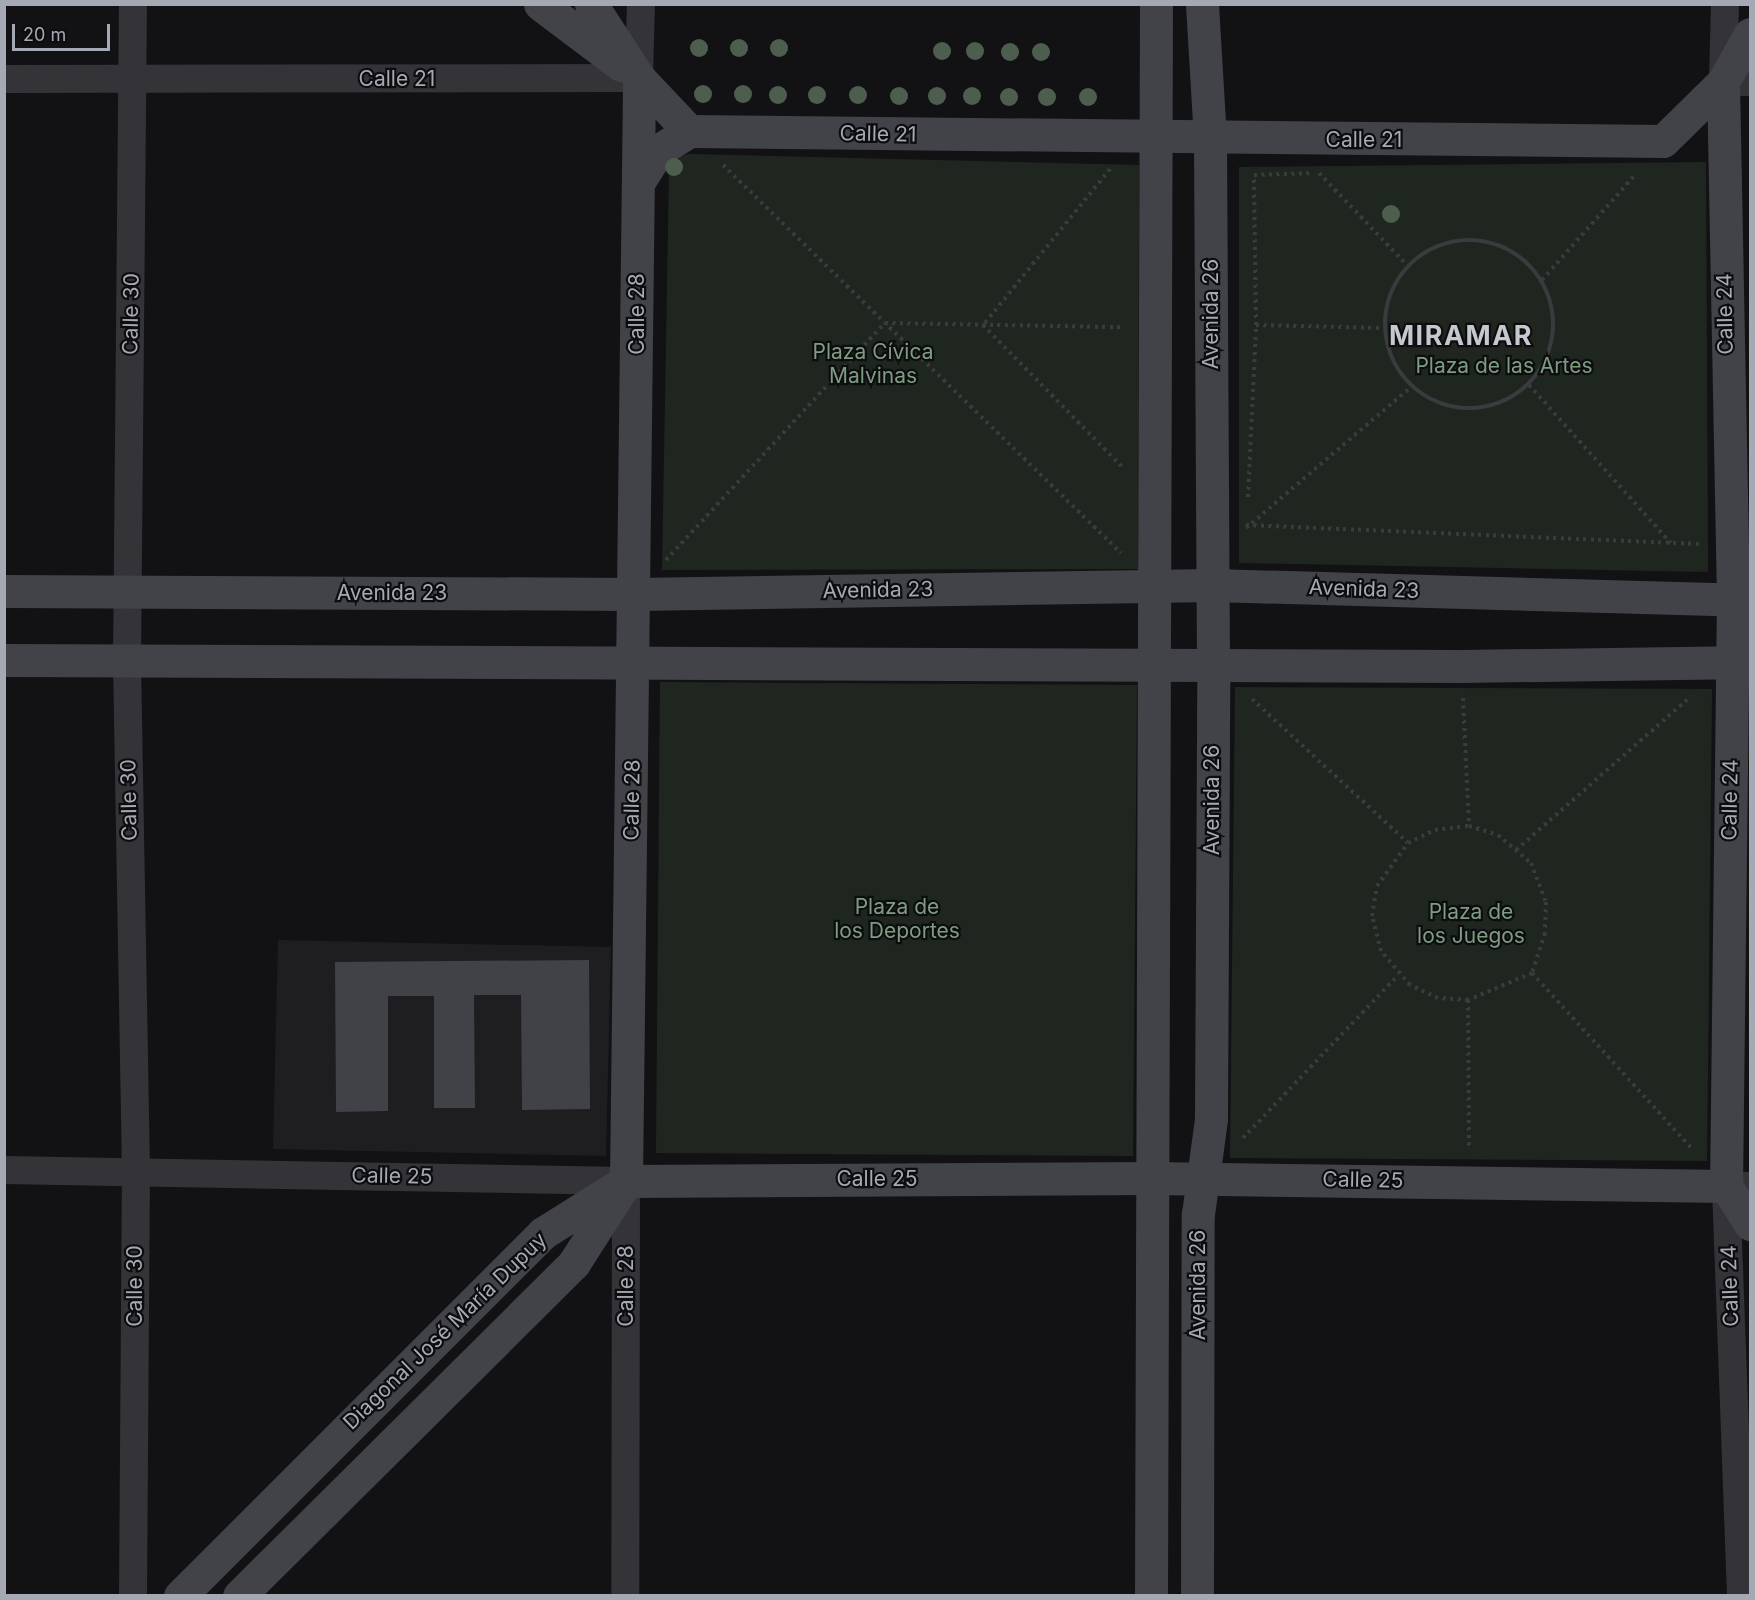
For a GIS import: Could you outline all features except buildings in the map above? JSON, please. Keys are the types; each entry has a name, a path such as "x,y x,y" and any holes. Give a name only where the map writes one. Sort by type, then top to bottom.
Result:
{"main road":[{"path":"540,4 639,78 689,131 658,150 638,183"},
{"path":"591,4 639,78"},
{"path":"1152,1596 1154,499 1158,327 1145,139 1156,4"},
{"name":"Avenida 26","path":"1197,1596 1198,1214 1205,1178 1211,1119 1213,663 1210,139 1202,4"},
{"path":"1741,78 1750,34"},
{"name":"Calle 28","path":"626,1181 635,594 639,78"},
{"name":"Calle 21","path":"689,131 1145,139 1663,141 1741,78"},
{"name":"Calle 24","path":"1741,78 1729,544 1742,600 1742,1192"},
{"name":"Avenida 23","path":"4,591 1154,599 1213,585 1742,600"},
{"path":"4,660 1213,663 1461,666 1741,661"},
{"name":"Calle 25","path":"626,1181 1205,1178 1469,1181 1742,1192"},
{"name":"Diagonal José María Dupuy","path":"180,1596 543,1233 626,1181"},
{"name":"Diagonal José María Dupuy","path":"239,1596 574,1263 626,1181"},
{"path":"1742,1192 1750,1224"}],"street":[{"name":"Calle 30","path":"133,4 135,80 127,662 136,1172 133,1596"},
{"name":"Calle 28","path":"639,78 640,4"},
{"name":"Calle 24","path":"1725,4 1741,78"},
{"name":"Calle 21","path":"4,79 639,78"},
{"name":"Calle 25","path":"4,1170 626,1181"},
{"name":"Calle 28","path":"624,1596 626,1181"},
{"name":"Calle 24","path":"1741,1596 1742,1192"}],"path":[{"path":"689,131 885,323 1154,599"},
{"path":"983,325 1145,139"},
{"path":"1542,280 1639,170 1628,170"},
{"path":"1319,173 1408,266"},
{"path":"1247,504 1256,325 1254,175 1331,173"},
{"path":"1467,239 1497,243 1522,257 1542,280 1554,330 1546,358 1529,386 1494,405 1465,409 1436,403 1412,387 1393,364 1382,328 1387,300 1408,266 1422,253 1467,239"},
{"path":"635,594 885,323 1158,327"},
{"path":"983,325 1154,499"},
{"path":"1256,325 1382,328"},
{"path":"1529,386 1671,543"},
{"path":"1246,528 1412,387"},
{"path":"1246,528 1247,516"},
{"path":"1246,528 1729,544"},
{"path":"1516,849 1741,661"},
{"path":"1213,663 1408,843"},
{"path":"1461,666 1469,826"},
{"path":"1469,826 1498,835 1531,863 1546,902 1545,933 1532,973 1468,1000 1438,998 1398,975 1381,951 1372,916 1377,886 1408,843 1435,830 1469,826"},
{"path":"1532,973 1742,1192"},
{"path":"1205,1178 1398,975"},
{"path":"1468,1000 1469,1181"}],"shaded area":[{"path":"278,940 611,947 606,1156 273,1149"}],"green space":[{"name":"Plaza Cívica Malvinas","path":"689,154 1139,165 1138,569 662,570 669,173 674,158"},
{"name":"Plaza de las Artes","path":"1706,162 1708,572 1239,563 1239,167"},
{"name":"Plaza de los Deportes","path":"660,682 1137,685 1133,1156 656,1153"},
{"name":"Plaza de los Juegos","path":"1235,687 1712,689 1707,1161 1230,1158"}],"district":[{"name":"MIRAMAR","path":"1461,336"}]}
